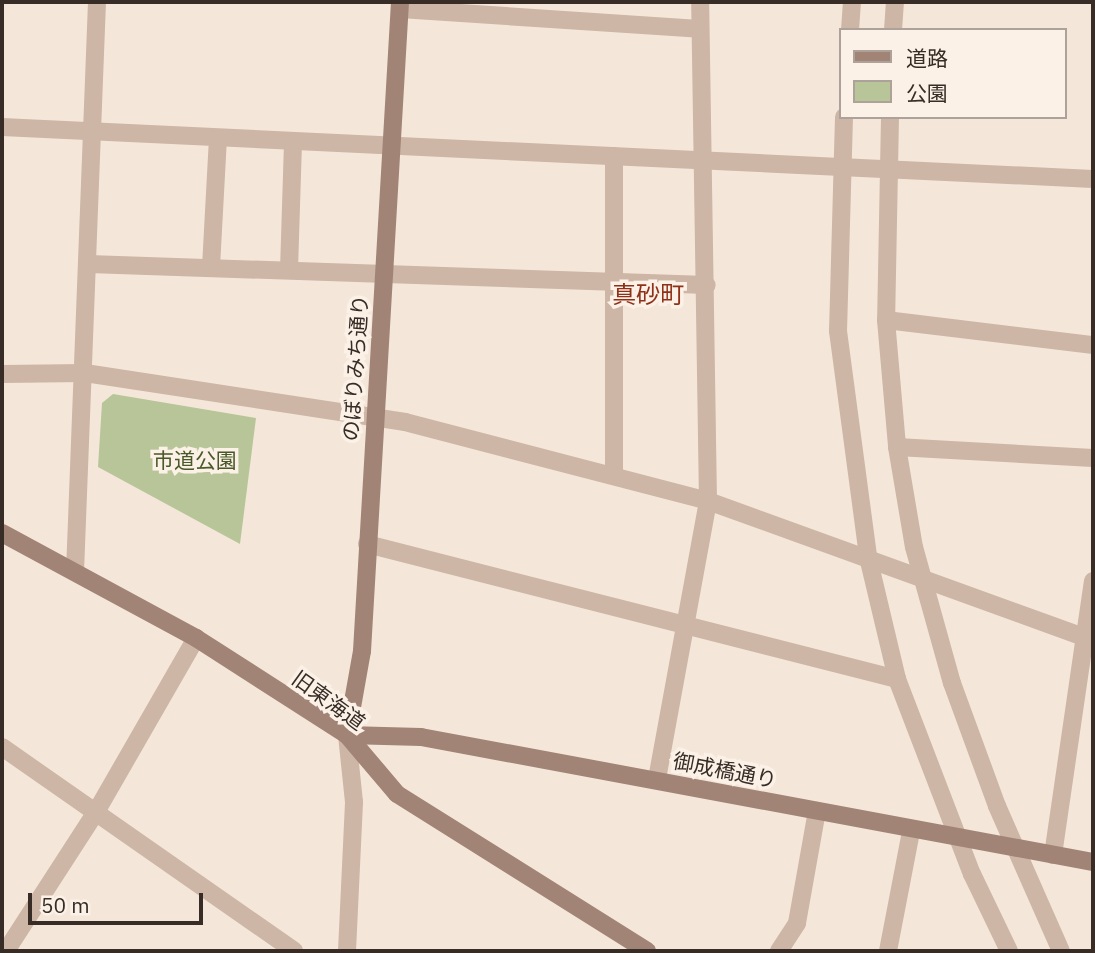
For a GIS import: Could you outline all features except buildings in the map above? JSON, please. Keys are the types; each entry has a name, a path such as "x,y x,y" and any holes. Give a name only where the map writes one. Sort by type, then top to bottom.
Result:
{"street":[{"path":"75,572 85,373 97,2"},
{"path":"657,779 708,502 706,163 700,2"},
{"path":"850,28 852,2"},
{"path":"893,28 895,2"},
{"path":"400,6 699,29"},
{"name":"のぼりみち通り","path":"347,735 362,651 400,6"},
{"path":"844,119 838,331 850,453 868,557 897,679 959,839 1009,951"},
{"path":"890,119 886,320 897,447 922,575 952,683 1014,849 1062,951"},
{"path":"2,127 293,143 614,156 706,163 1093,179"},
{"path":"212,267 218,139"},
{"path":"289,270 293,143"},
{"path":"614,156 614,476"},
{"path":"89,264 707,285"},
{"path":"886,320 1093,345"},
{"path":"2,374 85,373 374,420 405,422 708,502 922,575 1090,639"},
{"path":"897,447 1093,458"},
{"name":"旧東海道","path":"2,533 196,638 347,735 397,794 647,951"},
{"path":"367,544 897,679"},
{"path":"1053,855 1090,639 1093,581"},
{"path":"6,951 96,811 196,638"},
{"path":"347,735 354,802 347,951"},
{"name":"御成橋通り","path":"347,735 421,737 657,779 911,831 1093,862"},
{"path":"2,747 294,951"},
{"path":"779,951 797,923 817,811"},
{"path":"888,951 911,831"}],"green space":[{"name":"市道公園","path":"113,394 256,418 240,544 98,467 102,403"}],"district":[{"name":"真砂町","path":"648,295"}]}
